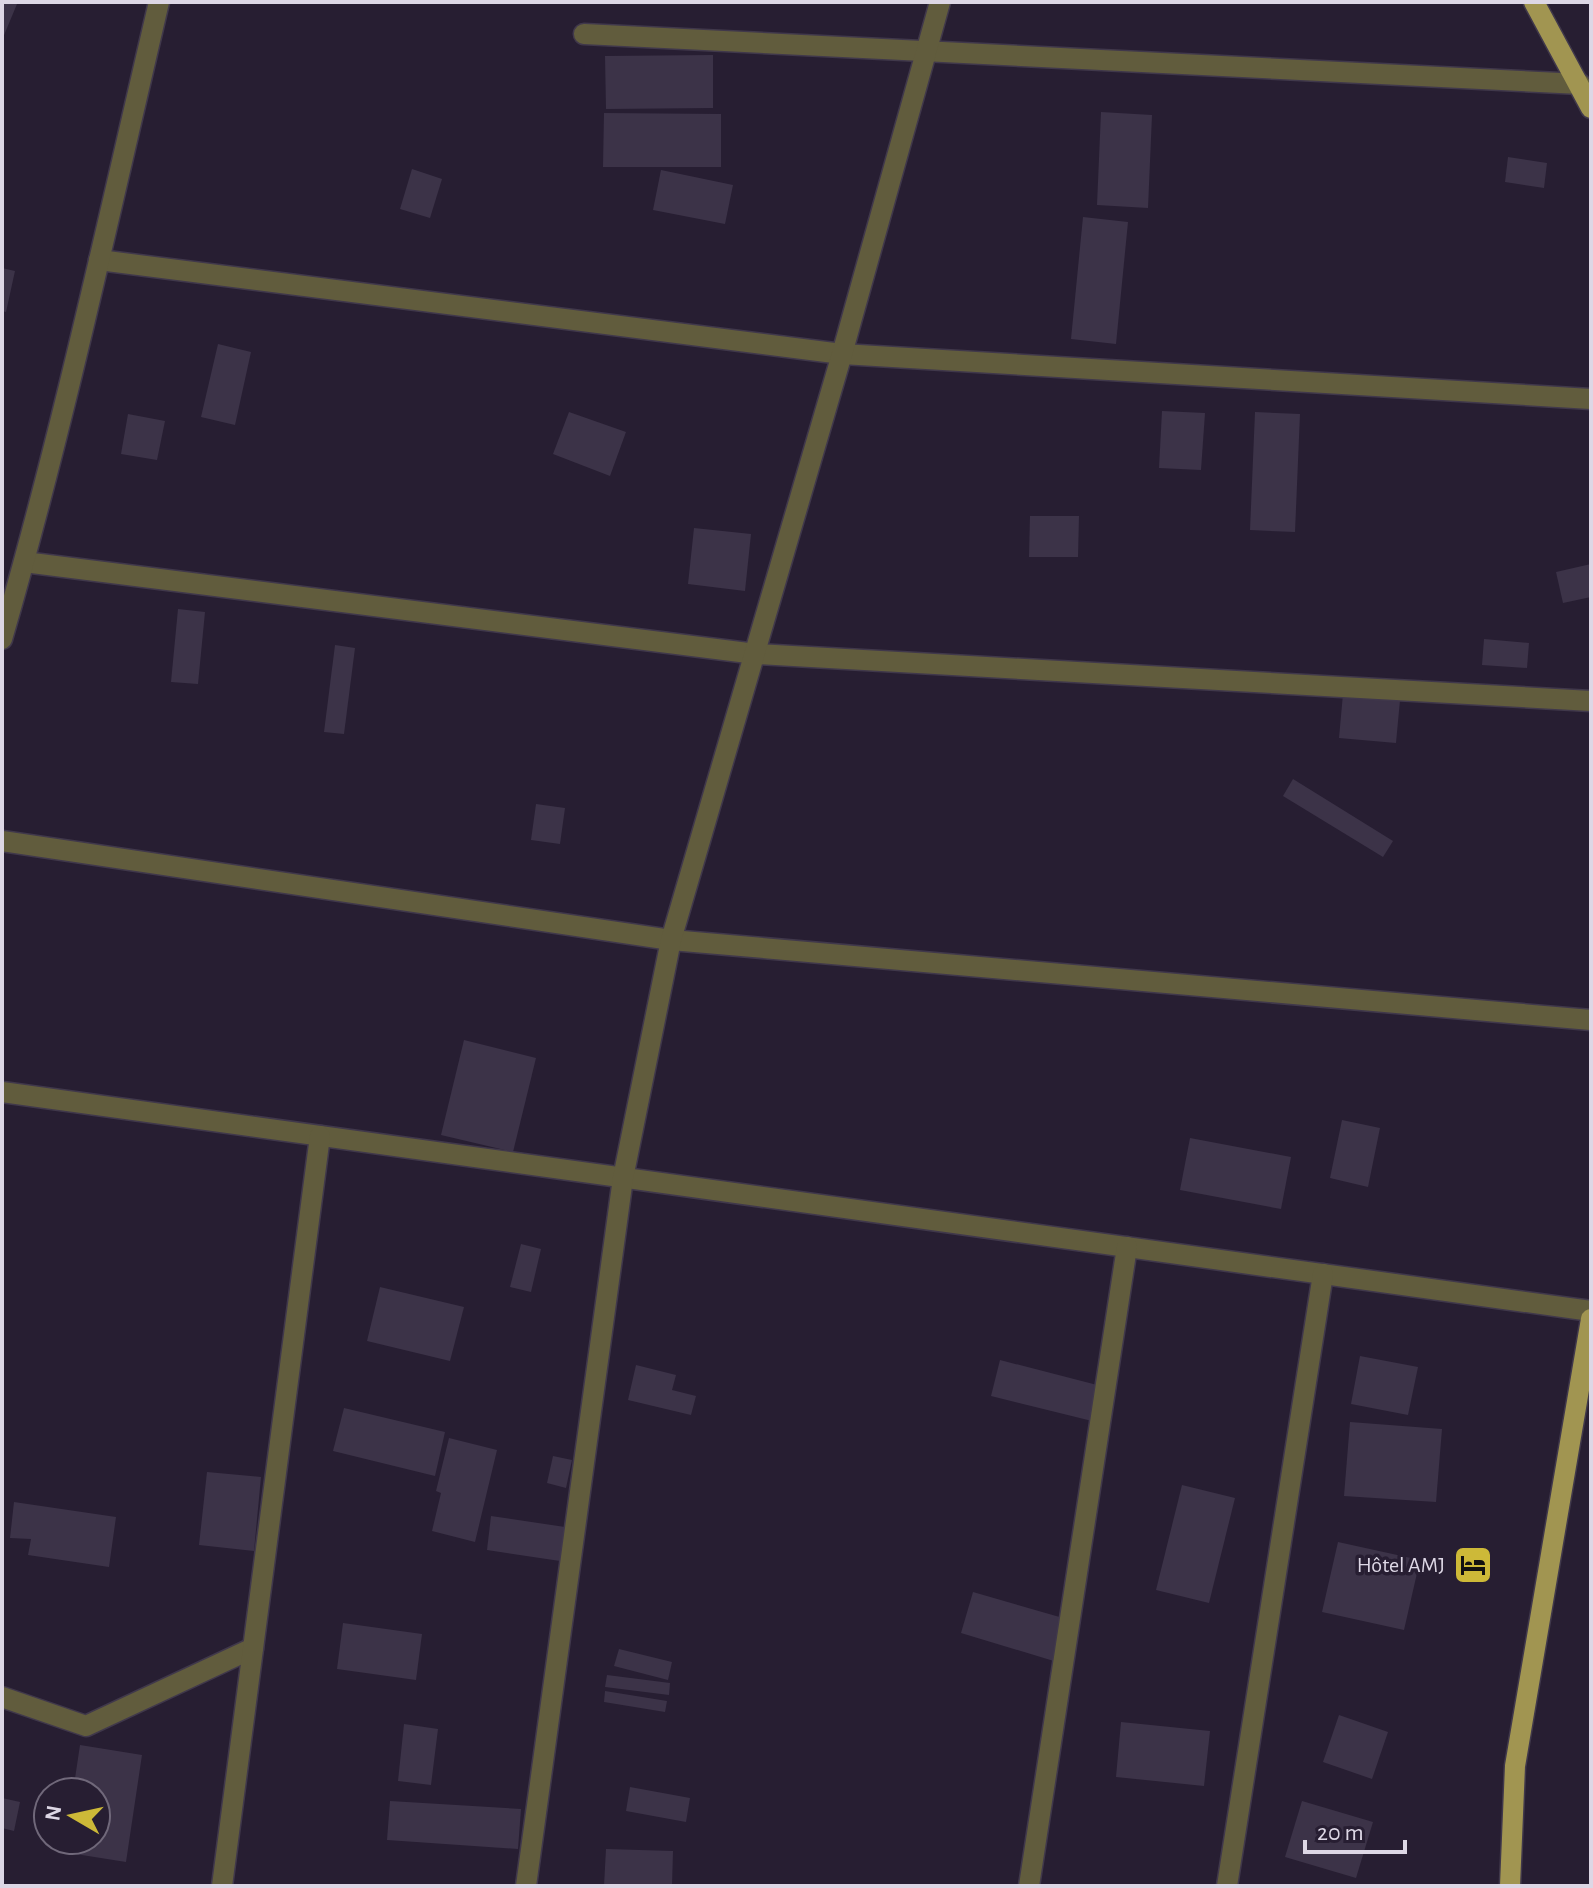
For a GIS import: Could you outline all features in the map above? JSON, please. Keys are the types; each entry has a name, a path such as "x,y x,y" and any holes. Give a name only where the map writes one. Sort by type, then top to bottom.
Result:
{"main road":[{"path":"1534,2 1591,108"},
{"path":"1510,1886 1515,1766 1591,1319"}],"street":[{"path":"2,639 99,260 159,2"},
{"path":"526,1886 623,1178 671,940 756,654 940,2"},
{"path":"584,34 1580,84"},
{"path":"99,260 842,354 1591,399"},
{"path":"24,562 756,654 1591,701"},
{"path":"2,841 671,940 1591,1020"},
{"path":"2,1092 1591,1311"},
{"path":"222,1886 320,1136"},
{"path":"1029,1886 1127,1247"},
{"path":"1227,1886 1323,1274"},
{"path":"2,1697 86,1726 253,1648"}],"building":[{"path":"2,2 17,4 2,40"},
{"path":"713,55 713,108 606,109 605,56"},
{"path":"1101,112 1152,115 1148,208 1097,205"},
{"path":"604,113 721,114 721,167 603,167"},
{"path":"1508,157 1547,163 1544,188 1505,182"},
{"path":"412,169 442,179 430,218 400,209"},
{"path":"661,170 733,185 725,224 653,210"},
{"path":"1083,217 1128,222 1116,344 1071,339"},
{"path":"2,268 15,271 6,312 2,311"},
{"path":"218,344 251,352 235,425 201,417"},
{"path":"1162,411 1205,413 1201,470 1159,468"},
{"path":"569,412 626,432 610,476 553,454"},
{"path":"1255,412 1300,414 1295,532 1250,530"},
{"path":"128,414 165,421 157,460 121,454"},
{"path":"1030,516 1079,516 1078,557 1029,557"},
{"path":"694,528 751,534 745,591 688,584"},
{"path":"1591,564 1591,597 1563,603 1556,572"},
{"path":"178,609 205,612 198,684 171,682"},
{"path":"1484,639 1529,643 1527,668 1482,665"},
{"path":"335,645 355,648 344,734 324,732"},
{"path":"1343,694 1400,700 1396,743 1339,738"},
{"path":"1293,779 1393,841 1383,857 1283,796"},
{"path":"536,804 565,808 560,844 531,840"},
{"path":"464,1040 536,1058 513,1152 441,1135"},
{"path":"1342,1120 1380,1128 1368,1187 1330,1178"},
{"path":"1190,1138 1291,1157 1281,1209 1180,1190"},
{"path":"521,1244 541,1249 531,1292 510,1287"},
{"path":"380,1287 464,1307 450,1361 367,1341"},
{"path":"1360,1356 1418,1367 1408,1415 1351,1404"},
{"path":"1000,1360 1101,1386 1092,1421 991,1396"},
{"path":"636,1365 676,1375 672,1390 696,1396 691,1415 628,1400"},
{"path":"344,1408 445,1432 435,1476 333,1451"},
{"path":"1350,1422 1442,1429 1436,1502 1344,1496"},
{"path":"449,1438 497,1450 475,1542 432,1531 441,1493 436,1491"},
{"path":"553,1456 572,1460 566,1488 547,1483"},
{"path":"207,1472 261,1477 254,1551 199,1545"},
{"path":"1182,1485 1235,1498 1209,1603 1156,1590"},
{"path":"14,1502 116,1517 109,1567 28,1555 31,1539 10,1538"},
{"path":"491,1516 565,1527 560,1561 487,1550"},
{"path":"1338,1542 1420,1560 1404,1630 1322,1612"},
{"path":"973,1592 1070,1620 1057,1662 961,1633"},
{"path":"343,1623 422,1634 416,1680 337,1669"},
{"path":"619,1649 672,1662 668,1680 614,1666"},
{"path":"607,1675 670,1683 669,1695 605,1687"},
{"path":"605,1691 667,1701 665,1712 604,1702"},
{"path":"1339,1715 1388,1732 1372,1779 1323,1762"},
{"path":"1121,1722 1210,1731 1204,1786 1116,1777"},
{"path":"404,1724 438,1729 431,1785 398,1781"},
{"path":"80,1745 142,1755 126,1862 88,1856 112,1856 112,1776 75,1776"},
{"path":"630,1787 690,1798 686,1822 626,1811"},
{"path":"2,1798 20,1802 14,1831 2,1828"},
{"path":"390,1801 521,1809 518,1849 387,1840"},
{"path":"1302,1801 1373,1822 1356,1878 1285,1857"},
{"path":"606,1849 673,1851 672,1886 604,1886"}],"place":[{"name":"Hôtel AMJ","path":"1473,1565"}]}
